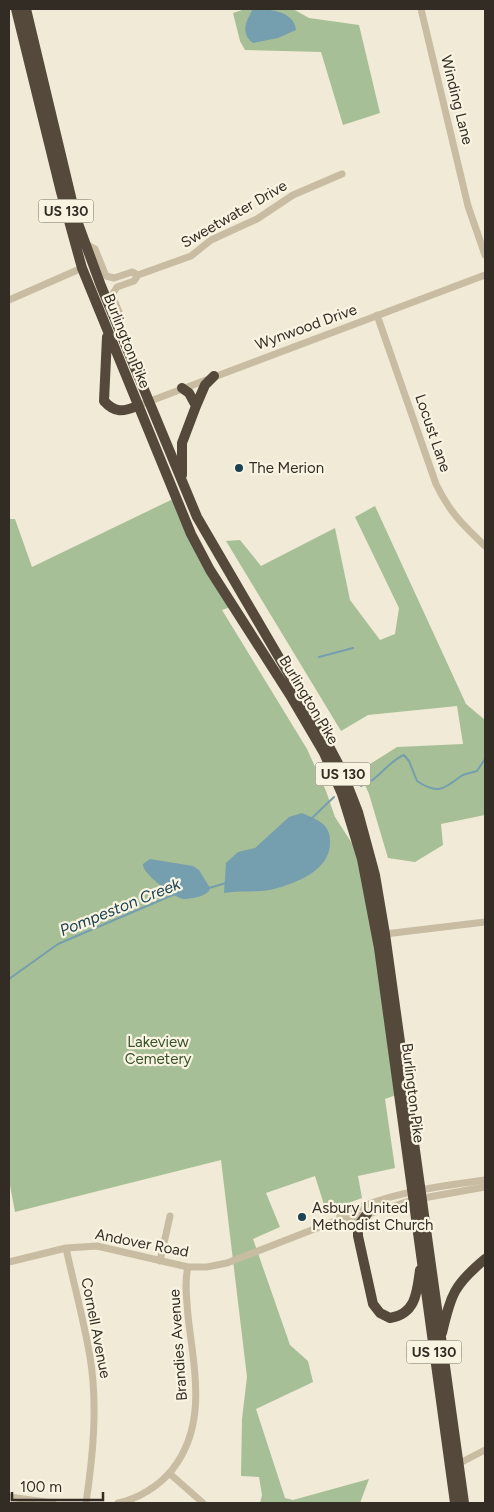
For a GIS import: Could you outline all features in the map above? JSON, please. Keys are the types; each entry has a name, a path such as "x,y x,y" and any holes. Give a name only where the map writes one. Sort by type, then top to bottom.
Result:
{"highway":[{"name":"Burlington Pike","path":"16,9 60,192 82,268 137,406 175,498 200,552 290,695 324,753 342,794 362,859 372,904 416,1194 441,1339 464,1503"},
{"name":"Burlington Pike","path":"26,9 58,145 85,244 148,401 208,538 312,714 342,772 358,812 373,866 385,934 416,1194 421,1259 455,1503"},
{"path":"108,333 104,401 111,408 120,411 137,406"},
{"path":"182,481 182,443 206,385 214,376"},
{"path":"182,388 189,393 196,406"},
{"path":"367,1214 358,1226 358,1236 373,1304 380,1313 390,1318 398,1317 406,1313 413,1305 421,1259"},
{"path":"441,1339 455,1289 464,1277 485,1259"}],"street":[{"name":"Winding Lane","path":"421,9 468,206 485,255"},
{"name":"Sweetwater Drive","path":"85,244 96,249 106,276 114,278 132,272 138,274 191,256 211,240 257,219 293,195 342,174"},
{"path":"9,300 82,268"},
{"name":"Sweetwater Drive","path":"116,322 119,312 112,295 117,287 134,280 138,274"},
{"name":"Wynwood Drive","path":"137,406 485,275"},
{"name":"Locust Lane","path":"377,316 436,484 444,501 459,523 485,546"},
{"path":"385,934 485,922"},
{"name":"Andover Road","path":"324,1224 367,1214 416,1194 485,1180"},
{"name":"Andover Road","path":"9,1262 66,1248 97,1246 188,1267 227,1263 324,1224 375,1200 485,1187"},
{"path":"160,1261 170,1216"},
{"name":"Cornell Avenue","path":"66,1248 90,1358 94,1395 86,1503"},
{"name":"Brandies Avenue","path":"118,1503 144,1493 170,1473 185,1450 196,1413 196,1390 186,1292 188,1267"},
{"path":"458,1464 485,1450"},
{"path":"170,1473 203,1503"},
{"path":"9,1497 53,1503"}],"green space":[{"path":"245,9 293,9 309,18 359,25 380,113 343,125 321,52 245,50 240,41 233,13"},
{"name":"Lakeview Cemetery","path":"175,498 234,606 222,610 307,749 326,791 335,817 362,859 399,1094 385,1099 395,1168 358,1176 362,1198 326,1211 315,1176 266,1193 280,1227 253,1239 290,1345 308,1361 313,1382 256,1409 285,1498 293,1500 369,1479 360,1503 260,1503 262,1495 259,1477 241,1476 242,1419 247,1377 221,1160 15,1212 9,1180 9,519 15,519 32,567"},
{"path":"375,506 466,704 485,720 485,815 441,824 443,845 415,862 388,858 369,794 359,771 397,747 463,744 457,706 368,715 341,731 226,541 240,540 261,566 335,528 350,600 380,640 395,634 399,608 355,517"}],"water":[{"path":"253,9 279,12 290,18 296,30 278,38 253,43 245,31 246,22"},
{"path":"302,813 326,827 330,837 329,852 318,868 302,879 274,889 224,893 226,863 238,852 255,848 289,817"},
{"path":"150,859 193,866 199,870 210,888 209,891 204,895 189,899 179,898 166,890 147,873 143,864"}],"waterway":[{"path":"319,657 353,648"},
{"name":"Pompeston Creek","path":"361,786 373,780 404,755 409,761 417,781 436,789 445,787 463,775 477,771 485,759"},
{"name":"Pompeston Creek","path":"312,818 334,797"},
{"name":"Pompeston Creek","path":"209,888 226,883"},
{"name":"Pompeston Creek","path":"9,979 58,944 175,894"}],"place":[{"name":"The Merion","path":"239,468"},
{"name":"Asbury United Methodist Church","path":"302,1217"}]}
